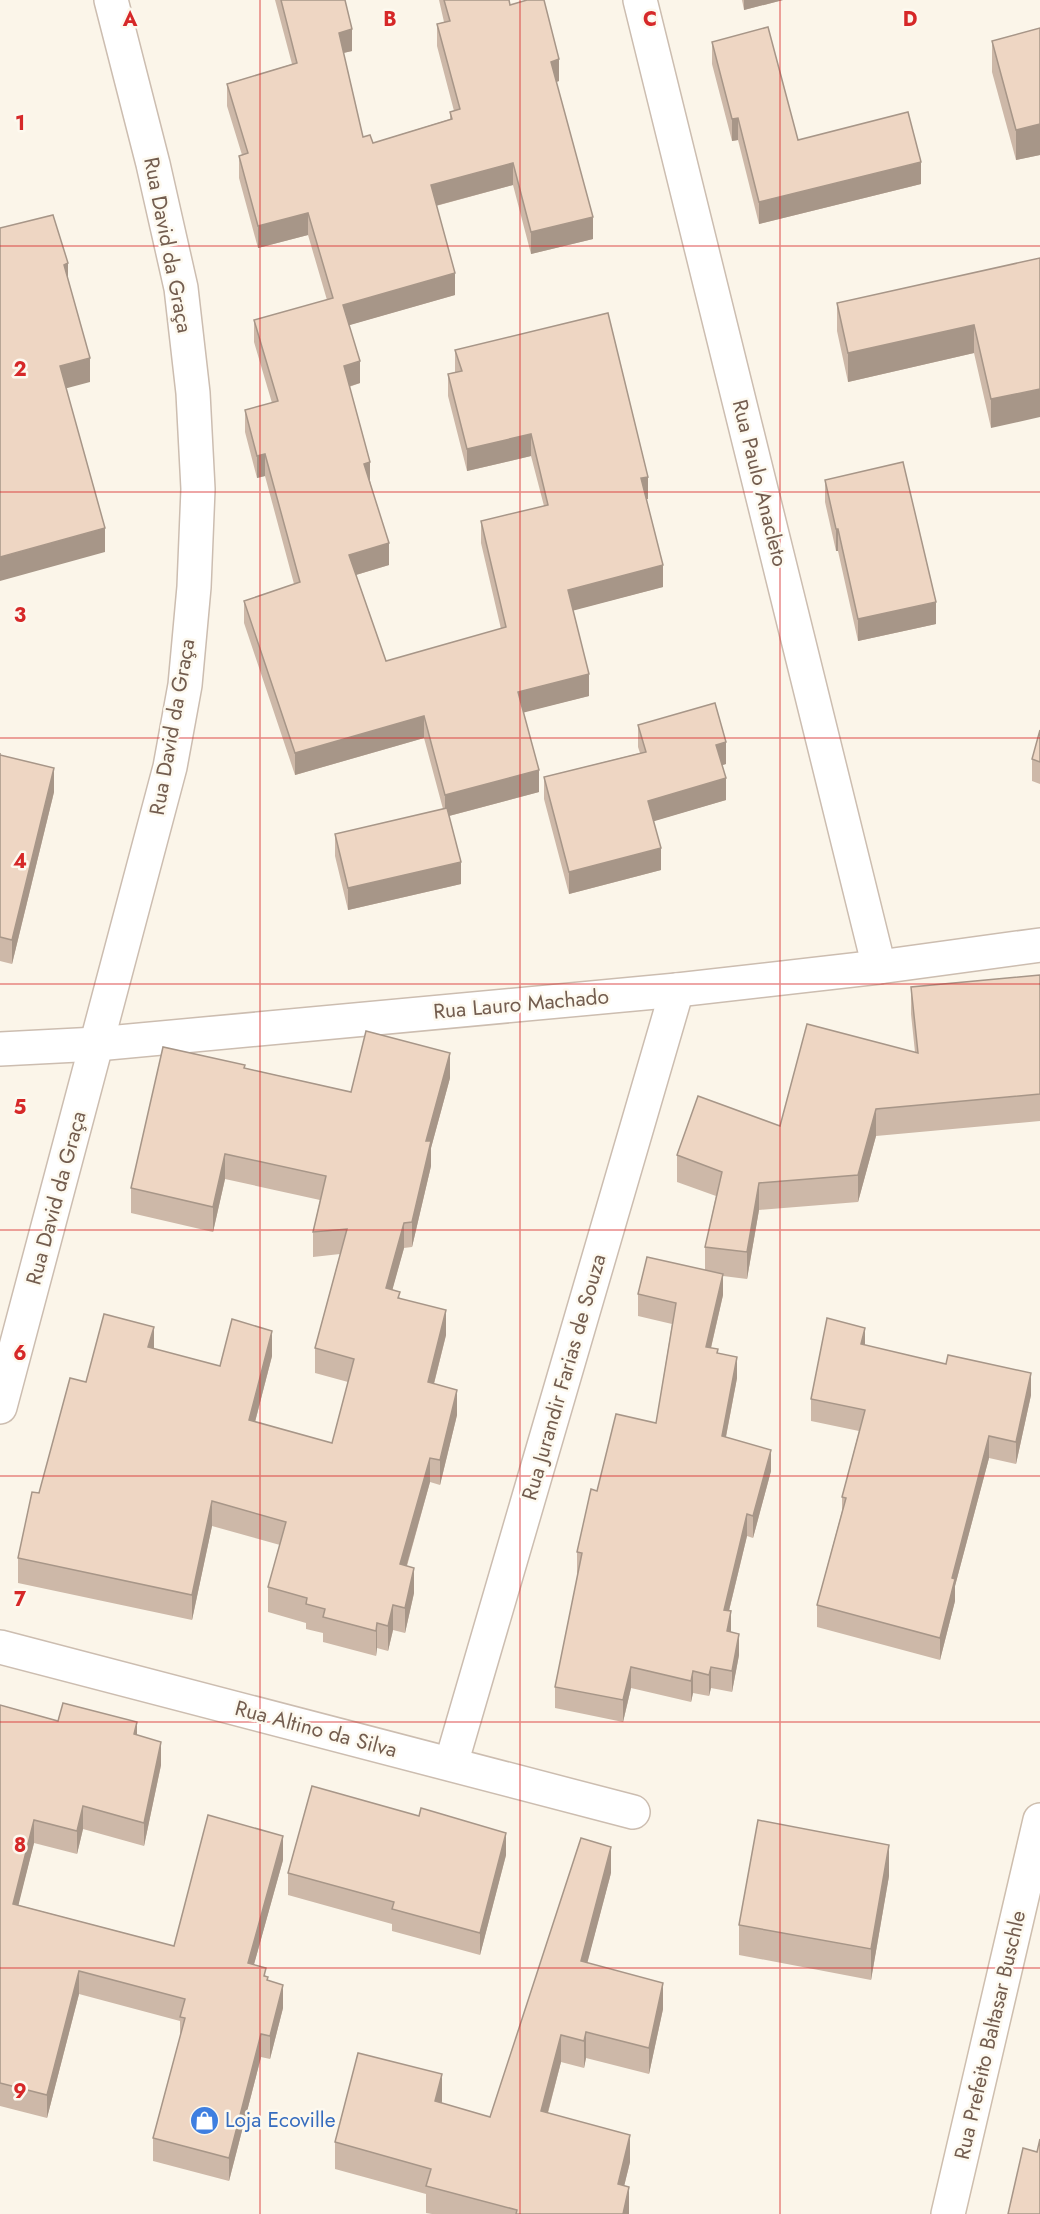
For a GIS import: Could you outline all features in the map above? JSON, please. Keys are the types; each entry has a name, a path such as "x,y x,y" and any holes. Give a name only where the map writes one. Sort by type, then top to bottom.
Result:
{"street":[{"name":"Rua David da Graça","path":"0,1407 170,767 185,685 194,587 198,489 193,393 181,288 153,164 111,0"},
{"name":"Rua Paulo Anacleto","path":"640,0 879,967"},
{"name":"Rua Lauro Machado","path":"0,1049 97,1044 677,990 879,967 1040,945"},
{"name":"Rua Jurandir Farias de Souza","path":"451,1764 677,990"},
{"name":"Rua Altino da Silva","path":"0,1647 633,1812"},
{"name":"Rua Prefeito Baltasar Buschle","path":"948,2214 1040,1820"}],"building":[{"path":"281,0 345,0 352,29 339,33 363,137 370,135 373,143 452,119 450,112 460,109 437,24 450,21 444,0 509,0 510,5 527,0 544,0 559,59 551,62 593,217 531,232 513,163 431,185 455,273 343,305 360,361 344,366 370,462 364,464 389,543 349,555 386,661 506,627 481,521 548,505 531,434 467,449 448,374 462,371 455,350 608,313 648,477 641,478 663,565 568,590 589,674 518,692 539,770 445,795 424,716 295,753 244,601 300,582 265,454 257,456 245,410 278,401 254,320 333,298 308,213 258,226 239,156 248,153 227,84 297,63"},
{"path":"768,27 798,140 908,112 921,162 759,202 738,118 732,119 712,42"},
{"path":"1040,28 1040,124 1016,130 992,41"},
{"path":"53,215 68,263 64,265 90,358 60,366 105,528 0,557 0,228"},
{"path":"1040,258 1040,389 991,399 974,325 848,353 837,303"},
{"path":"903,462 936,602 858,619 825,480"},
{"path":"715,703 726,742 716,745 726,778 648,801 661,848 569,872 544,777 646,752 638,725"},
{"path":"1040,730 1040,762 1032,759"},
{"path":"0,755 54,768 12,940 0,937"},
{"path":"447,808 461,862 348,888 335,834"},
{"path":"1040,975 1040,1094 876,1109 858,1175 759,1183 747,1252 705,1247 722,1172 677,1155 698,1096 780,1126 807,1024 918,1053 911,987"},
{"path":"366,1031 450,1053 426,1141 431,1141 412,1222 404,1223 386,1288 400,1292 398,1298 446,1310 428,1382 457,1390 440,1460 430,1458 400,1564 414,1568 405,1608 393,1605 388,1626 377,1623 376,1631 323,1617 325,1609 306,1604 307,1598 268,1587 286,1522 212,1501 192,1595 18,1558 32,1492 39,1493 70,1378 86,1382 104,1314 154,1327 148,1347 220,1366 232,1319 272,1331 249,1420 332,1443 354,1359 315,1348 347,1229 313,1232 326,1176 225,1154 213,1207 131,1188 163,1047 351,1092"},
{"path":"647,1257 723,1274 706,1347 718,1349 717,1353 737,1357 722,1436 771,1450 753,1516 747,1514 724,1610 731,1611 727,1631 739,1634 732,1671 711,1667 709,1675 693,1671 691,1681 631,1667 623,1700 555,1687 582,1553 577,1552 591,1489 597,1491 616,1414 656,1423 676,1303 638,1294"},
{"path":"827,1318 865,1328 861,1344 946,1364 948,1355 1031,1373 1016,1442 989,1436 952,1578 955,1579 940,1638 817,1605 846,1498 842,1497 865,1410 811,1399"},
{"path":"63,1703 137,1722 134,1734 161,1742 144,1823 83,1806 77,1831 34,1820 13,1904 174,1946 208,1815 283,1836 248,1963 266,1968 264,1976 268,1977 267,1980 283,1985 270,2036 261,2034 229,2158 153,2138 185,2018 180,2017 185,1999 79,1971 47,2095 0,2083 0,1705 58,1721"},
{"path":"312,1786 419,1816 421,1808 506,1833 480,1933 392,1909 394,1902 288,1873"},
{"path":"758,1820 889,1845 871,1949 739,1925"},
{"path":"581,1838 611,1847 581,1961 663,1983 649,2048 586,2032 584,2041 561,2035 541,2111 630,2135 618,2184 629,2187 623,2214 516,2214 517,2210 426,2186 431,2169 335,2142 358,2053 442,2074 435,2101 490,2117"},
{"path":"1040,2139 1040,2214 1008,2214 1023,2148 1037,2152"}],"place":[{"name":"Loja Ecoville","path":"204,2120"}]}
